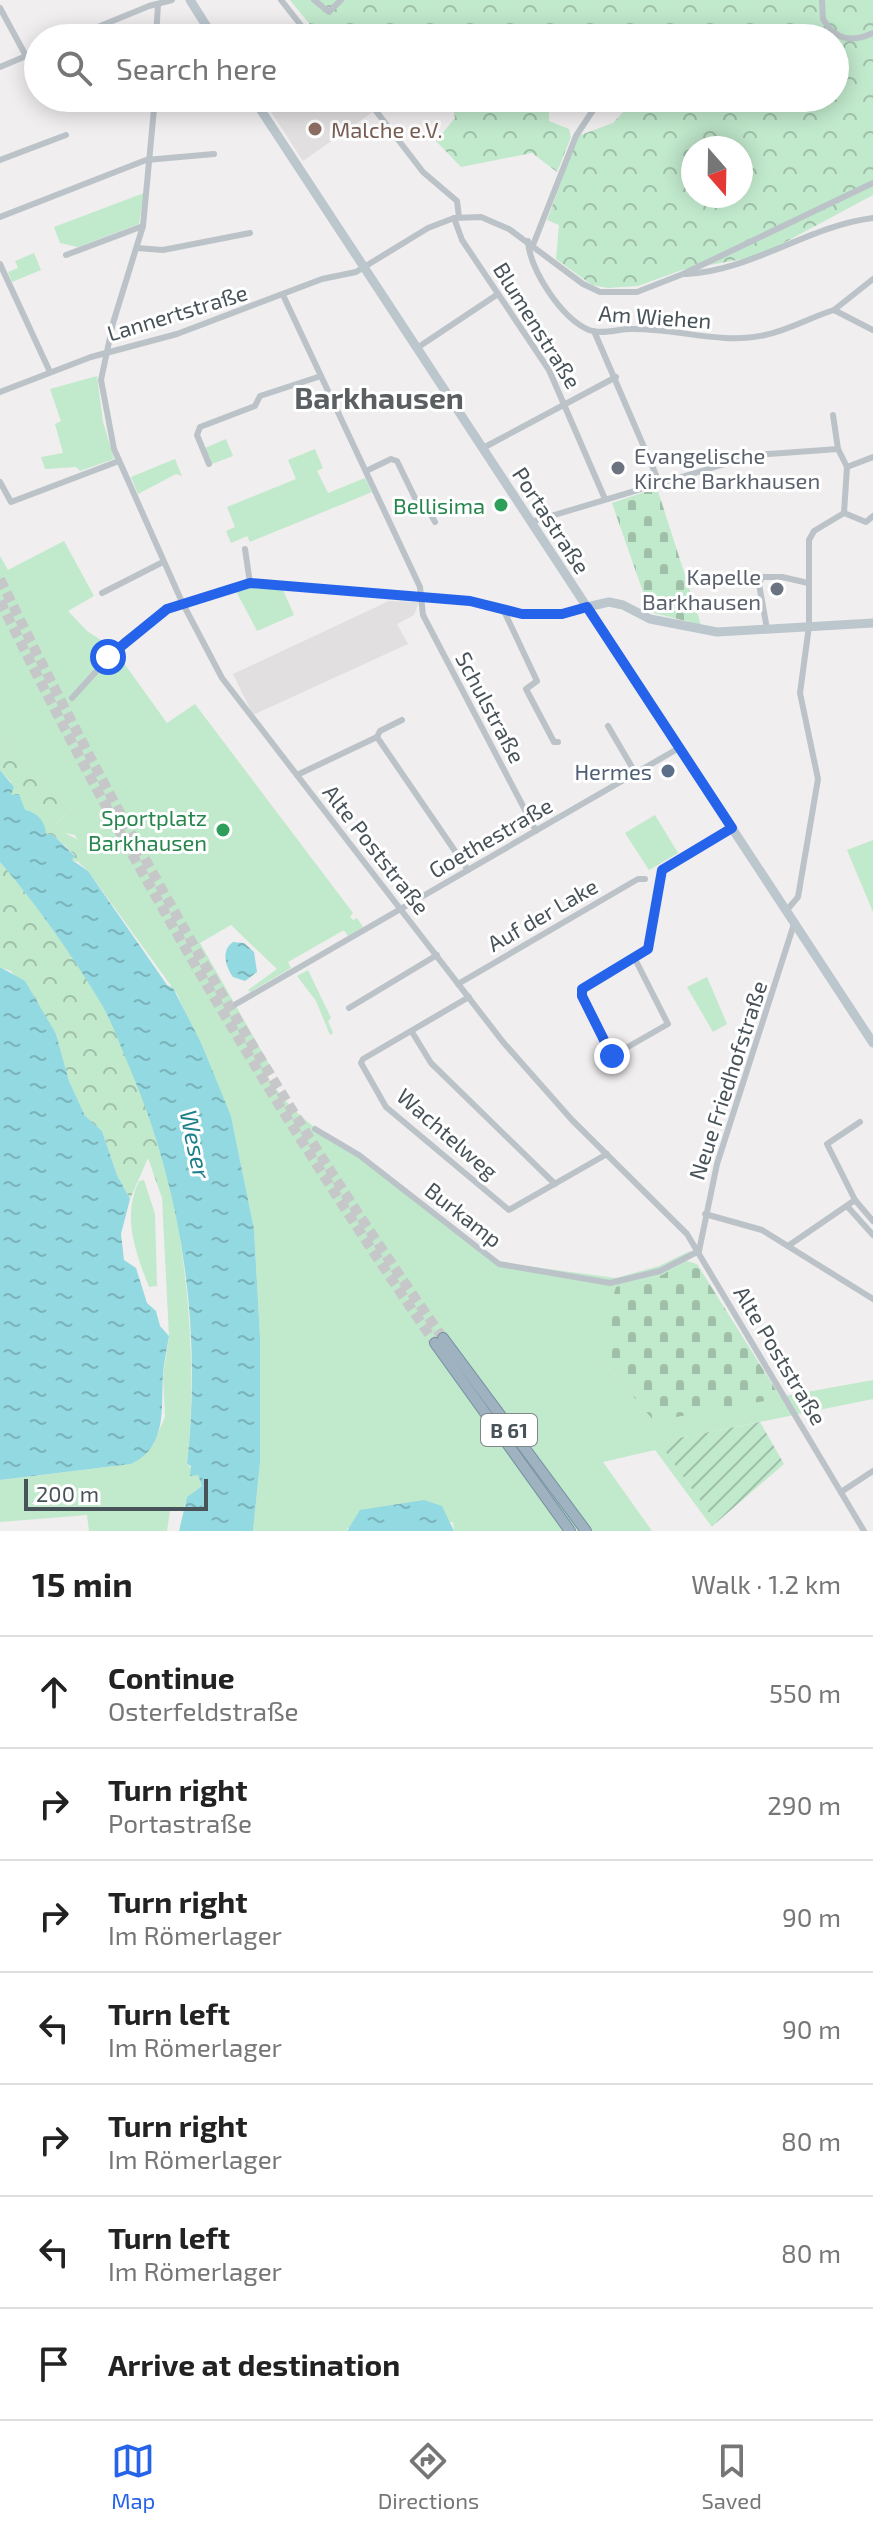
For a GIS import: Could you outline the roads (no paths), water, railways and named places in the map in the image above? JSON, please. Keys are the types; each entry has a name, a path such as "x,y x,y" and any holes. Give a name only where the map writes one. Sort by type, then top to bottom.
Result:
{"highway":[{"name":"B 61","path":"570,1531 439,1341 586,1531"}],"main road":[{"path":"190,0 205,24"},
{"name":"Portastraße","path":"262,112 873,1043"},
{"path":"587,607 609,602 623,605 650,619 696,631 873,623"}],"street":[{"path":"106,24 172,0"},
{"path":"281,0 300,24"},
{"path":"314,0 329,12 341,0"},
{"path":"822,0 823,19 827,24"},
{"path":"158,24 160,2"},
{"path":"0,8 24,52"},
{"path":"849,39 873,33"},
{"path":"0,67 24,57"},
{"name":"Alte Poststraße","path":"154,112 143,226 106,352 102,397 119,461 182,602 222,678 458,984 542,1087 687,1234 864,1531"},
{"name":"Blumenstraße","path":"377,112 423,172 457,201 456,218 462,240 549,370 605,499"},
{"path":"531,243 568,151 592,112"},
{"path":"0,160 66,135"},
{"path":"0,217 151,159 214,154"},
{"path":"456,218 490,220 531,243 583,284 600,292 637,292 683,274 873,183"},
{"name":"Lannertstraße","path":"0,392 106,352 177,334 329,277 364,268 428,228 456,218"},
{"path":"683,274 760,258 843,225 873,218"},
{"path":"66,255 143,226"},
{"path":"137,248 163,250 250,233"},
{"name":"Am Wiehen","path":"531,243 530,257 550,291 578,324 594,331 633,329 738,339 768,335 834,310"},
{"path":"0,264 50,372"},
{"path":"873,279 834,310 873,330"},
{"path":"417,348 498,294"},
{"name":"Schulstraße","path":"283,295 423,597 423,615 536,831"},
{"path":"594,331 659,482"},
{"path":"209,464 197,435 200,427 255,406 260,396 321,376"},
{"path":"483,448 616,377"},
{"path":"833,415 838,449 847,467 844,513"},
{"path":"531,522 755,455 838,449"},
{"path":"847,467 873,457"},
{"path":"366,471 391,459 397,461 416,500 426,506 435,522"},
{"path":"0,482 11,502 119,461"},
{"path":"844,513 866,522 873,529"},
{"path":"787,910 798,897 817,797 817,768 804,725 800,693 809,626 811,535 844,513"},
{"path":"866,522 873,516"},
{"path":"245,549 250,583"},
{"path":"102,593 163,562"},
{"path":"767,629 759,584 762,577 782,577 808,583"},
{"path":"72,698 124,641 182,602 250,583 470,601 522,614 562,614 587,607"},
{"path":"503,609 537,681 526,689 542,724 554,742 558,742"},
{"path":"297,775 377,737 380,731 402,720"},
{"path":"608,726 636,774"},
{"path":"377,737 468,870"},
{"name":"Goethestraße","path":"236,1004 679,748"},
{"path":"635,959 668,1024 612,1056 581,992 648,949 662,870 732,828"},
{"name":"Auf der Lake","path":"458,984 638,879 645,879"},
{"name":"Neue Friedhofstraße","path":"699,1251 717,1164 795,922"},
{"path":"349,1008 437,955"},
{"name":"Wachtelweg","path":"469,997 361,1063 386,1107 509,1210 555,1184"},
{"path":"412,1032 431,1063 555,1184 607,1154"},
{"path":"860,1122 827,1144 855,1200 873,1221"},
{"name":"Burkamp","path":"315,1129 359,1155 499,1264 610,1283 660,1271 699,1251"},
{"path":"788,1246 855,1200"},
{"path":"847,1206 873,1235"},
{"path":"705,1214 762,1230 873,1299"},
{"path":"841,1492 873,1471"}],"water":[{"name":"Weser","path":"0,770 14,787 11,795 19,794 25,810 40,818 46,834 53,835 75,856 72,860 88,871 167,985 173,988 201,1043 231,1116 254,1229 260,1336 260,1463 253,1531 179,1531 187,1497 202,1486 198,1475 190,1476 191,1466 187,1464 192,1363 184,1262 175,1212 148,1114 106,1012 54,931 0,862"},
{"path":"233,942 244,943 254,952 257,972 245,981 233,977 226,963 227,949"},
{"path":"0,967 25,981 56,1034 69,1081 85,1116 102,1131 117,1175 130,1199 121,1234 124,1260 136,1268 147,1303 156,1311 160,1326 169,1336 157,1437 143,1457 131,1464 0,1480"},
{"path":"424,1500 442,1506 454,1531 347,1531 360,1510"}],"tunnel":[{"path":"0,579 100,775 206,968 321,1155 443,1338"},
{"path":"0,601 99,793 204,980 316,1164 435,1343"}],"place":[{"name":"Malche e.V.","path":"315,129"},
{"name":"Evangelische Kirche Barkhausen","path":"618,468"},
{"name":"Bellisima","path":"501,505"},
{"name":"Kapelle Barkhausen","path":"777,589"},
{"name":"Hermes","path":"668,771"},
{"name":"Sportplatz Barkhausen","path":"223,830"}],"district":[{"name":"Barkhausen","path":"379,397"}]}
